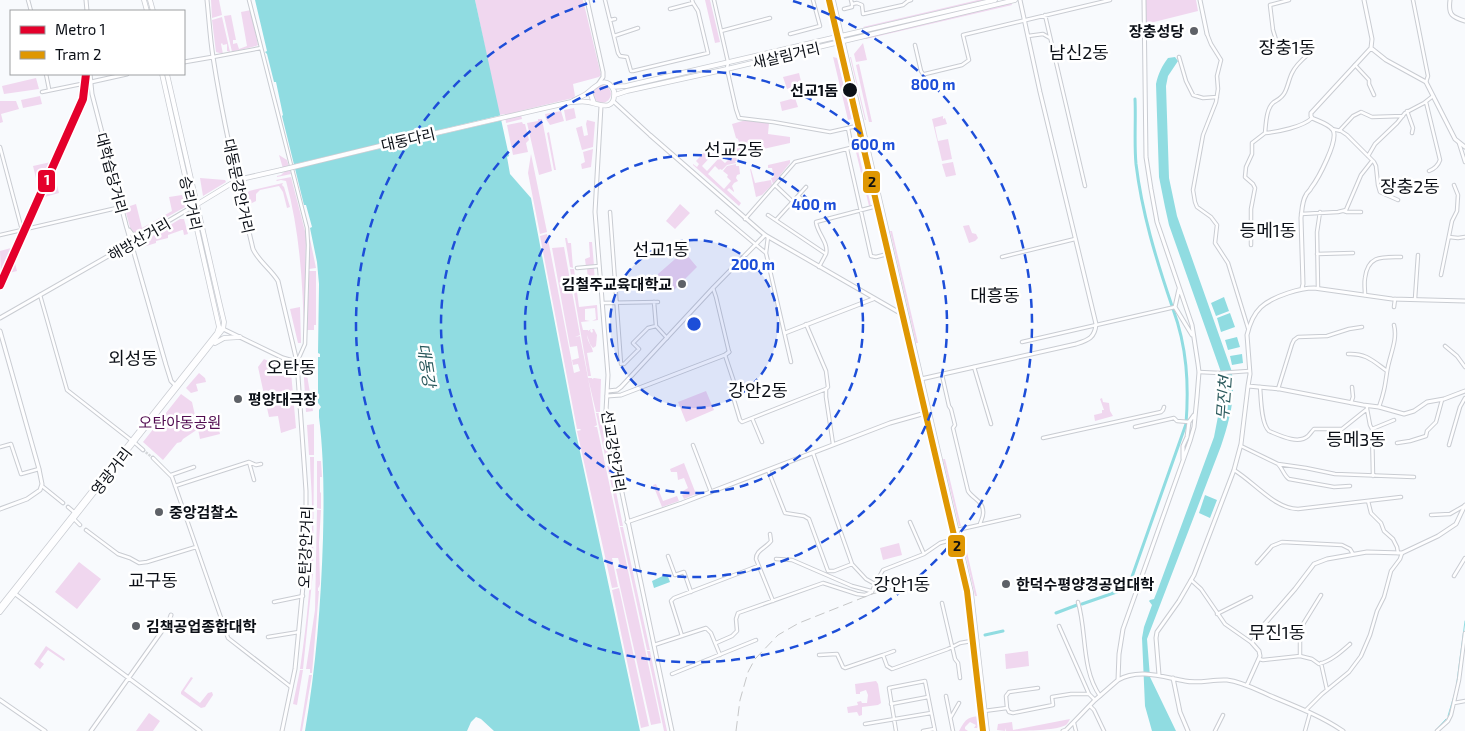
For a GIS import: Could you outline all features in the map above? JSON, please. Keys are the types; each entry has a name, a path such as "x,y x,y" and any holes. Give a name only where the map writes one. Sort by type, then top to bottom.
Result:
{"main road":[{"path":"833,0 971,592 987,731"},
{"name":"새살림거리","path":"599,83 606,83 611,86 626,86 994,0"},
{"name":"새살림거리","path":"615,95 1015,0"},
{"name":"승리거리","path":"162,75 221,308 224,322 221,328"},
{"name":"승리거리","path":"167,75 195,206"},
{"path":"571,102 584,96 599,83"},
{"path":"571,102 601,106 608,105 613,101 615,95 611,86"},
{"path":"592,89 592,98 595,104"},
{"name":"대동다리","path":"281,170 571,102"},
{"name":"해방산거리","path":"195,206 237,180 281,170"},
{"name":"영광거리","path":"0,612 74,512 210,348 221,328"},
{"name":"영광거리","path":"0,607 74,519 175,385 221,328"},
{"path":"210,348 224,338 240,337"}],"street":[{"name":"대동문강안거리","path":"207,0 213,57 237,180 253,249 258,258 278,281 297,362"},
{"path":"221,328 283,358 297,362 304,344 308,245 306,228 249,0"},
{"path":"587,0 604,72 611,86"},
{"path":"605,0 618,53 620,56 627,56 631,70 708,53 698,11 692,2 670,9"},
{"path":"714,0 739,118 830,132 861,125"},
{"path":"790,34 820,26 813,0"},
{"path":"851,0 852,4"},
{"path":"844,9 852,7 852,4 857,3 862,5 863,14 903,5 911,0"},
{"path":"921,379 1088,340 1096,330 1020,0"},
{"path":"915,45 922,74 925,74 962,65 969,60 963,35 1110,0"},
{"path":"1118,680 1119,654 1123,629 1190,441 1199,372 1192,325 1157,222 1146,157 1144,0"},
{"path":"1159,676 1157,632 1169,617 1191,580 1204,551 1234,470 1241,446 1249,371 1248,329 1228,263 1215,242 1217,225 1211,217 1197,207 1194,196 1194,184 1203,135 1217,97 1217,76 1220,60 1207,34 1200,0"},
{"path":"1277,43 1273,30 1270,5 1289,0"},
{"path":"1251,245 1250,216 1255,188 1245,178 1245,173 1252,154 1252,143 1265,132 1274,132 1304,124 1312,118 1313,111 1371,48 1372,38 1364,0"},
{"path":"1413,0 1428,76 1426,82"},
{"path":"1450,0 1453,18 1465,21"},
{"path":"1045,15 1085,186"},
{"path":"721,31 770,18"},
{"path":"610,20 615,19"},
{"path":"614,36 638,28"},
{"path":"1028,36 1043,34 1051,39"},
{"path":"185,62 260,48"},
{"path":"1371,48 1386,60 1426,82 1455,139 1465,147"},
{"path":"1265,132 1270,107 1282,97 1291,74 1297,65 1311,52"},
{"path":"1179,57 1186,81 1194,95 1203,98 1217,97"},
{"path":"1355,65 1367,78 1374,94"},
{"path":"599,83 604,72"},
{"path":"46,75 50,90"},
{"name":"대학습당거리","path":"90,75 92,94 131,244 166,366 171,381 175,385"},
{"path":"42,92 123,75"},
{"path":"1368,156 1374,144 1407,112 1434,96"},
{"path":"613,101 766,236 907,317"},
{"path":"1426,102 1440,160 1435,168 1429,172"},
{"name":"선교강안거리","path":"601,106 594,212 608,375 606,420 672,731"},
{"path":"1340,130 1357,113 1361,112 1372,117 1403,116"},
{"path":"1407,112 1413,128 1412,133"},
{"path":"1312,118 1332,129 1340,130 1354,141 1376,166 1380,192 1398,200"},
{"path":"848,128 852,148"},
{"path":"1302,288 1301,214 1305,195 1327,159 1334,139 1332,129"},
{"path":"1459,143 1465,162"},
{"path":"745,218 795,162 866,144"},
{"path":"0,147 22,230"},
{"path":"847,149 871,256 876,257 891,253"},
{"path":"1344,211 1349,204 1361,175 1372,160"},
{"path":"1441,275 1452,221 1457,212 1458,195 1454,184"},
{"path":"774,185 793,202"},
{"path":"776,220 806,187"},
{"path":"798,196 807,204"},
{"name":"해방산거리","path":"0,318 195,206"},
{"path":"0,235 121,207"},
{"path":"819,267 826,254 827,247 818,231 816,222 873,207"},
{"path":"1301,214 1344,211 1361,212"},
{"path":"610,212 622,365 639,348 633,343 648,328 656,326"},
{"path":"717,212 766,253"},
{"path":"1318,288 1317,254 1320,212"},
{"path":"768,215 826,254"},
{"path":"126,225 132,234 138,236 146,235"},
{"path":"607,394 618,390 713,288 766,236"},
{"path":"766,236 766,253 791,362"},
{"path":"1449,237 1465,237"},
{"path":"1002,256 1076,238"},
{"path":"1317,254 1353,253"},
{"path":"1415,299 1418,255"},
{"path":"1364,295 1365,276 1371,262 1377,258 1401,256"},
{"path":"577,268 599,266"},
{"path":"607,394 621,395 729,352 713,288"},
{"path":"1248,329 1260,307 1268,300 1302,288 1318,288 1395,299 1465,301"},
{"path":"1179,289 1175,307 1193,338"},
{"path":"40,295 67,390 143,450"},
{"path":"785,332 873,299"},
{"path":"1394,306 1395,299"},
{"path":"654,302 656,326 667,338"},
{"path":"601,303 658,302"},
{"path":"1022,342 1175,307"},
{"path":"806,324 826,371 828,387 826,389 833,444"},
{"path":"1379,407 1385,390 1394,340 1394,325"},
{"path":"1278,389 1292,344 1296,338 1327,336 1362,327"},
{"path":"0,331 39,469 42,486 63,503"},
{"path":"1445,346 1457,356 1465,367"},
{"path":"1348,354 1358,354 1370,358 1387,371"},
{"path":"725,355 735,385 731,390 742,422 826,389"},
{"name":"오탄강안거리","path":"282,731 299,632 306,555 305,462 297,362"},
{"path":"974,367 991,424"},
{"path":"1199,372 1249,371"},
{"path":"942,374 948,406 951,408 955,425 953,428 968,491 969,494 982,504 984,511 980,524"},
{"path":"1248,386 1278,389 1367,407 1379,407 1404,414 1414,411 1428,402 1442,400 1465,392"},
{"path":"1260,387 1266,429 1290,438 1303,439 1314,429 1342,429 1367,407"},
{"path":"1351,403 1353,397 1352,387"},
{"path":"1449,445 1460,406 1465,398"},
{"path":"1397,443 1426,436 1427,431 1436,422 1442,400"},
{"path":"1043,438 1161,412 1164,407"},
{"path":"1367,407 1372,429 1373,476"},
{"path":"627,522 711,492 890,423 928,412"},
{"path":"1182,463 1182,446 1187,437 1187,421 1195,412"},
{"path":"752,418 762,442"},
{"path":"1135,427 1174,418 1177,421 1187,421"},
{"path":"1372,429 1394,420"},
{"path":"1083,424 1084,428"},
{"path":"0,447 11,444 22,474 39,469"},
{"path":"1178,444 1182,446"},
{"path":"693,445 711,492"},
{"path":"1241,446 1278,464 1289,479 1334,488 1350,486"},
{"path":"812,453 852,564 866,579 875,584"},
{"path":"152,458 171,474 228,638 291,687"},
{"path":"175,486 249,462 256,465 262,464"},
{"path":"249,462 254,480"},
{"path":"1278,464 1335,474 1414,477"},
{"path":"171,474 194,467"},
{"path":"768,470 785,513 804,516 809,519 828,571 834,571 852,564"},
{"path":"1234,470 1278,504 1288,508 1298,509 1401,497"},
{"path":"0,509 27,499 38,492 42,486"},
{"path":"1306,710 1349,672 1360,656 1367,644 1391,571 1400,559 1400,553 1393,539 1384,531 1381,523 1371,514 1368,501"},
{"path":"1252,643 1262,627 1314,564 1320,561 1367,552 1400,553 1438,536 1456,524 1465,505"},
{"path":"1431,515 1450,514 1465,505"},
{"path":"68,507 74,512"},
{"path":"956,530 1019,516"},
{"path":"74,519 80,525"},
{"path":"910,522 924,554"},
{"path":"86,530 118,554 139,563 196,547"},
{"path":"770,534 771,541 756,555 758,566 773,601"},
{"path":"716,643 732,636 737,631 736,619 738,613 823,583 866,595 872,592 883,570 924,554 940,543 958,538"},
{"path":"1257,563 1272,546 1282,542 1342,545 1350,549 1353,554"},
{"path":"668,556 675,575 684,572 691,592"},
{"path":"1454,576 1465,558"},
{"path":"776,559 792,560 852,586 872,592"},
{"path":"682,636 671,601 674,598 758,566"},
{"path":"1191,580 1201,589 1225,624 1252,643 1260,653 1248,686"},
{"path":"13,593 200,731"},
{"path":"1300,656 1300,629 1321,595"},
{"path":"274,602 303,596"},
{"path":"1217,614 1250,597"},
{"path":"1078,602 1082,616 1091,676 1100,696"},
{"path":"942,603 955,659 958,663 960,678"},
{"path":"91,731 169,621 171,615"},
{"path":"1059,626 1089,694 1095,700"},
{"path":"653,645 706,628 711,632 720,655"},
{"path":"268,637 299,632"},
{"path":"1437,731 1448,721 1451,715 1465,633"},
{"path":"672,674 756,640"},
{"path":"883,655 887,666 892,669 960,643 977,640"},
{"path":"1259,659 1300,656 1312,659 1319,664 1337,655 1350,644"},
{"path":"818,655 837,654 845,668 894,651"},
{"path":"1321,663 1327,690"},
{"path":"1063,731 1118,680 1129,675 1144,674 1186,682 1228,680 1248,686 1306,710 1343,731"},
{"path":"1173,678 1180,712 1188,731"},
{"path":"896,731 889,688 925,681 934,730 923,731"},
{"path":"1038,688 1009,692 1006,696 1009,712 1013,713 1053,705 1052,697 1089,694"},
{"path":"946,696 953,731"},
{"path":"891,704 928,697"},
{"path":"0,700 44,731"},
{"path":"1454,703 1465,700"},
{"path":"951,716 959,703"},
{"path":"1090,706 1094,710 1104,731"},
{"path":"984,711 1007,708"},
{"path":"865,724 931,713"},
{"path":"1305,731 1311,713"},
{"path":"1215,731 1223,715"},
{"path":"1074,722 1076,731"}],"green space":[{"path":"211,0 219,0 222,15 212,18"},
{"path":"475,0 583,0 601,75 573,84 575,96 573,98 520,111 522,119 506,123 505,114 499,115"},
{"path":"705,0 710,0 720,42 715,43"},
{"path":"978,0 985,0 863,27"},
{"path":"1146,0 1196,0 1198,11 1146,24"},
{"path":"1011,3 1012,5 866,39 865,37"},
{"path":"251,10 258,45 232,52 224,16 231,15 236,40 233,40 233,44 237,43 239,49 247,46 241,12"},
{"path":"222,17 230,52 227,51 227,44 223,45 222,43 223,54 216,52 212,20"},
{"path":"863,43 867,60 856,62 854,54"},
{"path":"833,57 837,58 852,119 848,120"},
{"path":"851,57 866,120 865,120"},
{"path":"859,64 872,122 869,122 856,65"},
{"path":"799,73 802,85 787,89 783,77"},
{"path":"36,78 39,89 4,94 2,86"},
{"path":"602,85 608,88 611,94 608,100 602,103 596,100 593,94 596,88"},
{"path":"40,96 42,104 23,108 21,100"},
{"path":"795,98 798,107 782,111 780,102"},
{"path":"0,101 16,101 19,109 1,114 3,122 0,123"},
{"path":"574,108 576,118 566,121 564,110"},
{"path":"561,111 564,121 550,125 545,114"},
{"path":"943,116 947,124 935,127 938,141 948,139 952,159 942,161 932,119"},
{"path":"538,119 542,119 552,171 539,175 527,123 538,121"},
{"path":"587,120 595,122 593,147 582,150 576,128 582,126 584,136 588,135"},
{"path":"746,120 769,123 768,134 790,137 790,143 754,151 755,158 753,158 752,151 736,155 736,163 727,165 722,170 715,166 708,174 724,189 731,181 723,171 727,166 736,164 736,166 739,166 740,174 736,178 738,181 732,186 734,192 729,188 727,190 741,203 739,206 693,164 697,167 699,164 696,161 708,148 714,153 702,166 707,171 719,158 725,163 734,154 741,152 736,150 740,145 732,124"},
{"path":"522,122 525,124 529,140 526,143 528,152 513,155 507,125"},
{"path":"549,132 556,170 554,170 547,133"},
{"path":"593,149 591,167 582,169 581,164 585,162 583,152"},
{"path":"858,151 871,206 869,206 856,152"},
{"path":"861,153 863,153 880,226 878,226"},
{"path":"531,154 547,232 540,234 528,173"},
{"path":"279,155 287,160 291,174 277,177 284,172"},
{"path":"790,160 790,163 773,184 771,178 774,177 772,168 768,168 768,165"},
{"path":"51,162 59,193 41,198 33,166"},
{"path":"953,162 956,175 946,177 942,164"},
{"path":"750,169 755,183 771,180 772,185 762,195 756,197"},
{"path":"291,177 306,235 304,338 302,278 295,220 286,181 276,180"},
{"path":"200,178 225,180 226,182 203,196"},
{"path":"283,183 282,185 290,207 287,208 283,192 279,186 260,190 256,194 256,201 250,204 251,217 246,200 249,191"},
{"path":"185,189 188,201 187,206 137,234 131,231 125,209 127,207 136,204 142,228 172,211 169,197 182,195 185,205 187,205"},
{"path":"680,204 690,213 675,229 666,221"},
{"path":"180,219 184,219 188,234 184,235 182,230 139,250 138,246 141,243"},
{"path":"969,225 972,233 976,234 978,238 969,243 963,226"},
{"path":"890,231 892,231 918,343 916,343"},
{"path":"547,234 574,373 580,371 578,364 573,365 572,360 579,358 577,346 570,347 552,248 564,247 580,335 575,337 580,336 597,425 594,427 597,427 661,723 651,725 616,569 621,568 618,558 612,558 618,587 612,588 577,431 581,430 577,429 540,236"},
{"path":"565,238 567,238 568,243 571,243 573,268 570,267"},
{"path":"309,240 316,268 309,269"},
{"path":"589,242 592,242 594,266 586,267 585,259 590,257"},
{"path":"11,248 17,271 1,275 0,251"},
{"path":"682,253 686,254 697,267 673,291 658,274"},
{"path":"587,268 594,268 595,283 588,283"},
{"path":"570,269 574,269 579,307 597,305 598,320 592,321 596,319 595,308 585,309 585,320 590,321 581,322 583,330 588,331 591,329 592,333 592,329 594,329 597,335 596,346 593,348 590,344 593,352 587,353 591,376 588,376"},
{"path":"309,271 316,271 316,325 314,325 314,330 307,330"},
{"path":"300,307 301,343 298,343 290,309"},
{"path":"264,359 291,372 296,428 281,433 278,416 269,417 258,367"},
{"path":"303,362 305,363 313,411 306,412"},
{"path":"199,373 205,378 206,382 196,384 198,391 191,393 186,388"},
{"path":"588,378 601,379 600,412 596,412"},
{"path":"706,391 714,410 686,422 678,402"},
{"name":"오탄아동공원","path":"181,394 192,402 198,429 177,443 163,460 143,442"},
{"path":"1102,398 1103,402 1109,403 1113,416 1095,421 1094,415 1102,413 1102,410 1104,410 1100,399"},
{"path":"596,413 600,413 623,526 620,526"},
{"path":"314,424 314,455 309,455 307,425"},
{"path":"213,426 219,430 220,434 200,439 198,429"},
{"path":"310,457 314,457 313,572 303,669 300,669 311,568 312,507"},
{"path":"943,459 945,459 961,526 959,526"},
{"path":"317,461 321,461 321,509 317,508"},
{"path":"684,463 696,494 684,499 683,491 688,488 684,478 678,480 677,472 671,472 670,469"},
{"path":"656,484 663,501 677,496 679,501 662,507 653,485"},
{"path":"317,510 321,510 319,543 320,584 318,588 312,673 310,673 310,669 306,669 315,610"},
{"path":"620,527 623,527 650,650 647,650"},
{"path":"962,539 964,539 977,596 975,596"},
{"path":"899,543 902,555 883,560 880,548"},
{"path":"79,562 101,579 77,609 55,592"},
{"path":"619,588 649,726 641,728 612,590"},
{"path":"46,646 65,659 64,661 48,650 40,661 44,664 40,669 34,664"},
{"path":"647,651 650,651 667,731 664,731"},
{"path":"1028,651 1029,666 1006,669 1005,654"},
{"path":"300,670 303,670 297,705 293,704"},
{"path":"309,675 312,675 302,731 300,731"},
{"path":"191,677 193,678 184,691 200,703 208,693 212,692 213,695 205,707 201,708 181,694"},
{"path":"876,681 881,703 862,707 862,715 859,716 857,712 848,713 847,707 858,705 857,702 861,701 862,703 867,703 868,695 866,690 856,694 855,684"},
{"path":"149,713 160,721 153,731 136,731"},
{"path":"978,716 979,725 977,728 974,728 976,725 970,722 965,727 968,731 959,731 966,720"},
{"path":"1070,719 1066,725 1061,727 1037,730 1006,731 1006,728 1005,731 997,730 998,724 1012,722 1013,730"}],"water":[{"name":"대동강","path":"255,0 475,0 509,156 507,157 510,174 531,198 576,433 640,731 494,731 476,717 471,722 467,731 305,731 317,635 323,538 323,477 319,417 321,407 318,403 318,357 320,357 318,353 319,284 317,262 310,228 312,227 306,205 304,205 282,116 276,82 274,82 265,52 267,51"},
{"name":"무진천","path":"1175,57 1178,61 1168,76 1166,86 1169,178 1177,216 1231,369 1233,398 1221,446 1147,639 1150,677 1176,731 1152,731 1145,706 1142,638 1152,605 1149,601 1154,599 1158,589 1214,437 1220,406 1222,375 1169,225 1159,177 1156,84 1159,73 1168,58"},
{"path":"1224,297 1229,311 1216,316 1211,303"},
{"path":"1230,313 1235,327 1221,332 1217,318"},
{"path":"1237,337 1240,347 1228,350 1225,340"},
{"path":"1242,354 1243,363 1232,365 1230,356"},
{"path":"1205,495 1217,500 1210,518 1199,513"},
{"path":"667,574 670,582 654,588 652,581"}],"pier":[{"path":"502,115 503,120 292,169 291,165"}],"waterway":[{"path":"1135,99 1135,156 1142,200 1150,236 1172,306"},
{"path":"1082,604 1128,588 1186,424 1186,366 1178,323 1173,309"},
{"path":"1056,613 1077,605"},
{"path":"1448,716 1456,689 1465,621"},
{"path":"985,635 1003,631"},
{"path":"1435,731 1446,719"}],"tunnel":[{"path":"143,450 153,458"}],"railway":[{"path":"736,731 740,700 748,672 755,659 778,635 799,623 872,594 924,578"}],"metro line":[{"name":"1","path":"0,285 83,99 86,75"}],"tram line":[{"name":"2","path":"829,0 967,591 983,731"}],"place":[{"name":"장충성당","path":"1194,31"},
{"name":"선교1돔","path":"850,90"},
{"name":"김철주교육대학교","path":"682,284"},
{"name":"평양대극장","path":"238,399"},
{"name":"중앙검찰소","path":"159,512"},
{"name":"한덕수평양경공업대학","path":"1006,584"},
{"name":"김책공업종합대학","path":"136,626"}],"district":[{"name":"장충1동","path":"1287,47"},
{"name":"남신2동","path":"1079,52"},
{"name":"선교2동","path":"734,149"},
{"name":"장충2동","path":"1410,186"},
{"name":"등메1동","path":"1268,230"},
{"name":"선교1동","path":"661,249"},
{"name":"대흥동","path":"995,295"},
{"name":"외성동","path":"133,358"},
{"name":"오탄동","path":"291,367"},
{"name":"강안2동","path":"758,390"},
{"name":"등메3동","path":"1356,439"},
{"name":"교구동","path":"153,580"},
{"name":"강안1동","path":"902,584"},
{"name":"무진1동","path":"1277,632"}]}
